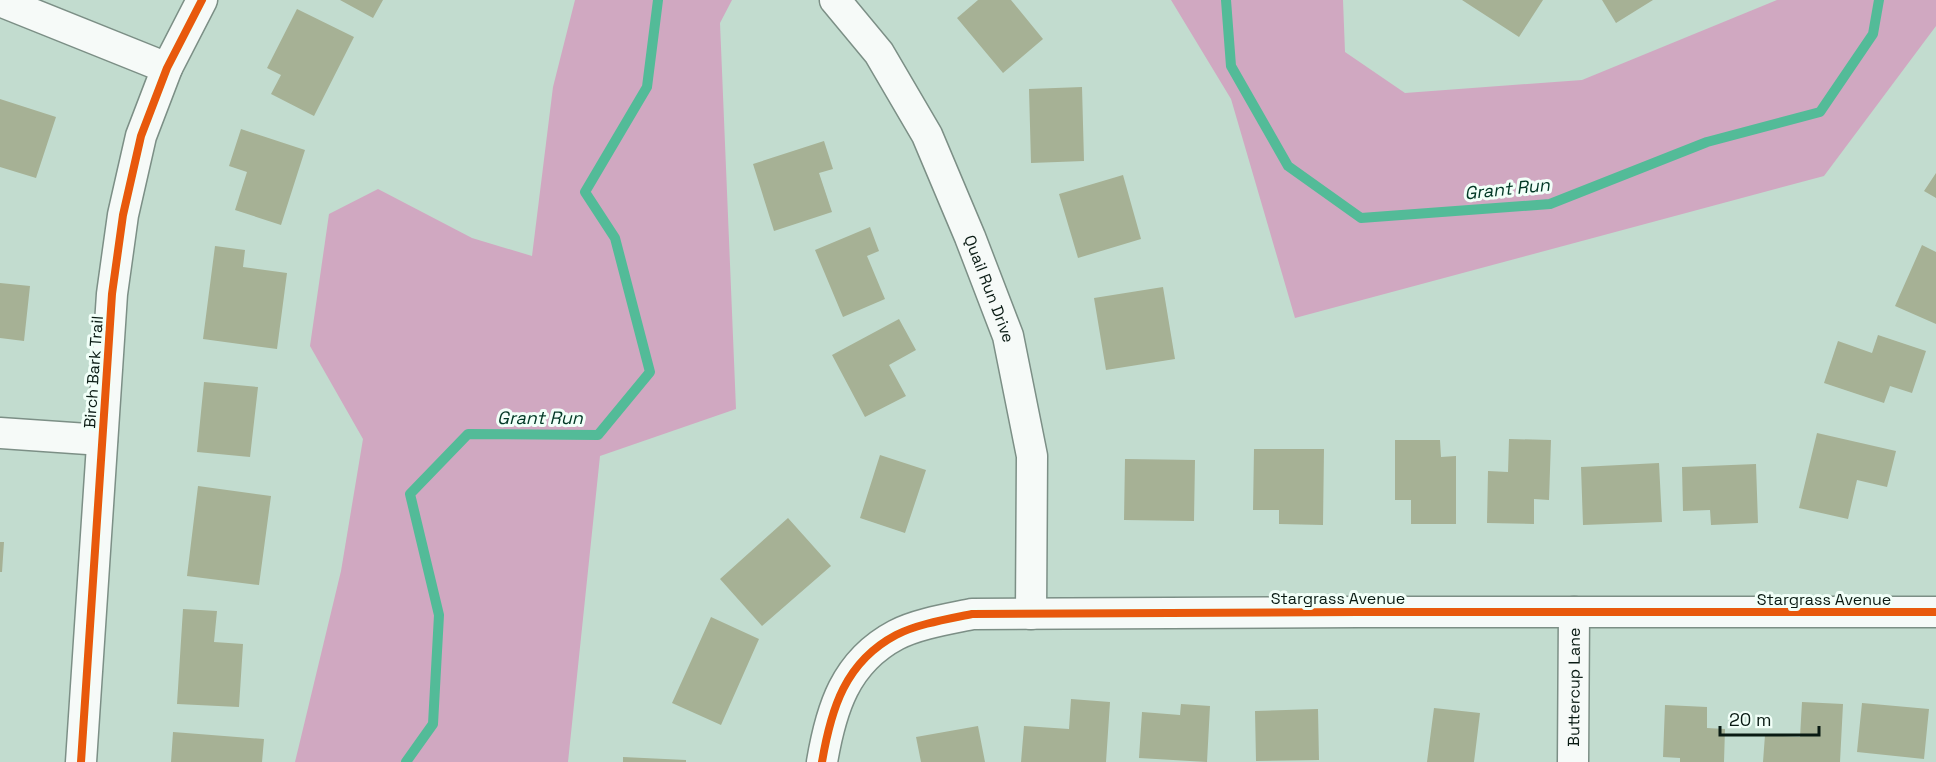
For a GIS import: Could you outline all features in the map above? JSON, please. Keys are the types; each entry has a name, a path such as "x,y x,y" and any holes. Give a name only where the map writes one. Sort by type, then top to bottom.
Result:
{"street":[{"name":"Birch Bark Trail","path":"81,762 112,294 123,215 141,136 167,68 202,0"},
{"name":"Quail Run Drive","path":"835,0 879,53 927,135 1008,336 1032,456 1031,614"},
{"path":"0,1 167,68"},
{"path":"0,433 102,440"},
{"name":"Buttercup Lane","path":"1573,762 1574,612"},
{"name":"Stargrass Avenue","path":"822,762 829,725 841,689 866,655 897,634 972,614 1936,612"}],"shaded area":[{"path":"575,0 732,0 720,23 736,409 600,456 568,762 295,762 341,571 363,439 310,346 329,214 378,189 472,238 532,256 553,87"},
{"path":"1171,0 1343,0 1345,52 1405,93 1582,80 1777,0 1936,0 1936,26 1824,176 1295,318 1231,99"}],"building":[{"path":"340,0 383,0 373,18"},
{"path":"978,0 1011,0 1043,39 1003,73 957,18"},
{"path":"1462,0 1543,0 1519,37"},
{"path":"1602,0 1653,0 1616,23"},
{"path":"297,9 354,37 314,116 271,94 281,75 267,68"},
{"path":"1082,87 1084,161 1031,163 1029,89"},
{"path":"0,99 56,117 36,178 0,167"},
{"path":"241,129 305,150 281,225 235,210 247,172 229,166"},
{"path":"824,141 833,169 819,173 832,212 774,231 753,164"},
{"path":"1936,173 1936,198 1924,191"},
{"path":"1123,175 1141,239 1078,258 1059,194"},
{"path":"870,227 879,251 867,256 885,299 843,317 815,250"},
{"path":"1922,245 1936,252 1936,324 1895,306"},
{"path":"215,246 245,250 243,267 287,273 277,349 203,339"},
{"path":"0,283 30,286 24,341 0,338"},
{"path":"1163,287 1175,359 1106,370 1094,298"},
{"path":"899,319 916,350 889,365 906,396 865,417 832,355"},
{"path":"1878,335 1926,351 1912,393 1890,386 1884,403 1824,383 1838,341 1872,353"},
{"path":"204,382 258,387 250,457 197,452"},
{"path":"1817,433 1896,451 1887,487 1857,480 1848,519 1799,508"},
{"path":"1509,439 1551,440 1549,500 1534,499 1534,524 1487,523 1488,471 1508,472"},
{"path":"1395,440 1440,440 1441,457 1456,456 1456,524 1411,524 1411,500 1395,500"},
{"path":"1254,449 1324,449 1323,525 1279,524 1279,510 1253,510"},
{"path":"880,455 926,470 905,533 860,518"},
{"path":"1125,459 1195,460 1194,521 1124,520"},
{"path":"1659,463 1662,522 1583,525 1581,467"},
{"path":"1756,464 1758,523 1711,525 1710,510 1683,511 1682,467"},
{"path":"198,486 271,496 259,585 187,576"},
{"path":"788,518 831,566 762,626 720,579"},
{"path":"0,542 4,542 2,572 0,572"},
{"path":"183,609 217,611 214,642 243,644 239,707 177,704"},
{"path":"711,617 759,639 721,725 672,703"},
{"path":"1071,699 1110,702 1106,762 1021,762 1024,726 1069,729"},
{"path":"1802,702 1843,704 1840,762 1763,762 1765,735 1800,737"},
{"path":"1862,703 1929,709 1924,759 1857,752"},
{"path":"1181,704 1210,706 1207,762 1139,758 1142,712 1180,715"},
{"path":"1665,705 1707,707 1707,728 1725,729 1724,762 1680,762 1680,758 1663,757"},
{"path":"1434,708 1480,713 1474,762 1427,762"},
{"path":"1318,709 1319,760 1256,761 1255,711"},
{"path":"978,726 985,762 921,762 916,737"},
{"path":"173,732 264,739 262,762 171,762"},
{"path":"623,757 686,760 686,762 623,762"}],"waterway":[{"name":"Grant Run","path":"406,762 433,724 439,615 410,494 468,434 598,435 650,372 615,238 585,192 647,87 658,0"},
{"name":"Grant Run","path":"1226,0 1231,66 1288,166 1361,218 1550,204 1707,142 1820,112 1873,34 1879,0"}],"cycle path":[{"path":"81,762 112,294 123,215 141,136 167,68 202,0"},
{"path":"822,762 836,706 843,689 864,659 879,646 904,631 972,614 1936,612"}]}
